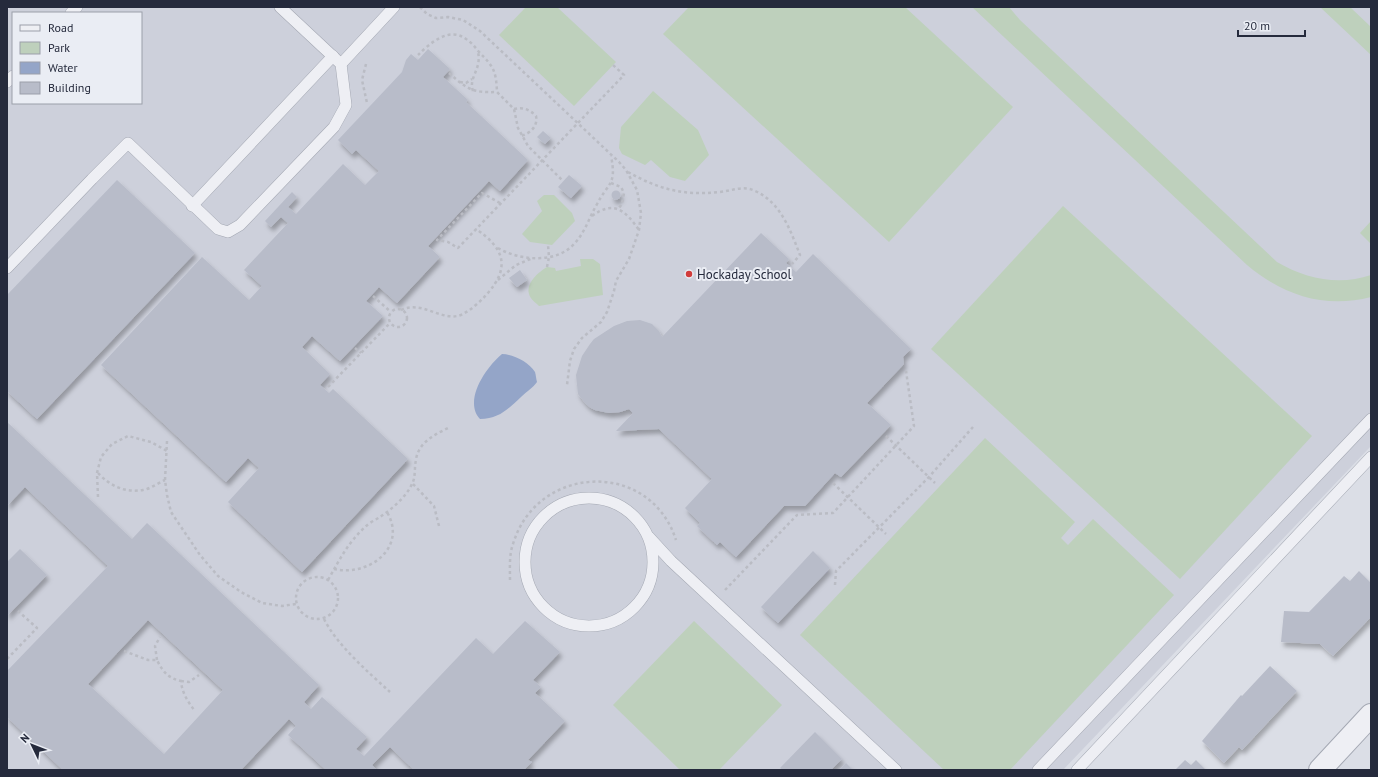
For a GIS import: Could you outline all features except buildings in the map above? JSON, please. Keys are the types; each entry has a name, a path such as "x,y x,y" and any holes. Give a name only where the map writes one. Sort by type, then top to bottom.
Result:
{"street":[{"path":"1320,770 1371,715"}],"lane":[{"path":"7,268 128,143 192,206 218,228 228,232 240,225 334,127 346,105 337,60 280,7"},
{"path":"378,7 391,11"},
{"path":"192,206 337,60 391,11"},
{"path":"1038,770 1371,419"},
{"path":"1077,770 1371,457"},
{"path":"648,536 653,554 653,573 647,591 636,606 622,618 604,625 586,626 568,623 554,616 543,607 534,595 528,581 526,552 530,538 538,525 548,514 560,506 574,500 588,498 607,501 624,508 638,520 648,536 671,561 896,770"}],"path":[{"path":"420,7 427,14 436,18 448,17 463,20 480,31 626,170 650,184 673,191 719,192 738,188 755,191 775,205 784,219 800,255 792,264"},
{"path":"418,55 428,45 443,36 459,35 466,38 492,68 496,77 497,92 514,109 521,136 534,154 563,181"},
{"path":"473,91 471,86 472,79 480,59 478,51"},
{"path":"367,62 364,68 362,80 367,103"},
{"path":"500,203 482,193 437,240 448,242 458,248 624,75 613,65"},
{"path":"449,73 473,91 488,93 497,92"},
{"path":"460,82 466,83 472,79"},
{"path":"514,109 527,109 536,116 537,122 534,128 527,134 521,136"},
{"path":"498,248 513,255 534,258 549,258 566,251 575,243 611,182 614,170 611,155"},
{"path":"567,385 570,361 574,349 582,338 600,322 607,312 616,281 634,248 639,230 641,213 637,190 626,170"},
{"path":"611,182 621,187 624,193 622,204 618,209"},
{"path":"591,216 603,208 609,207 618,209 634,223 639,230"},
{"path":"476,229 484,234 498,248 501,254 502,262 498,280"},
{"path":"547,267 549,258 548,245"},
{"path":"401,310 407,317 403,326 397,328 390,323 388,318 391,312 407,307 424,308 444,315 461,315 478,303 498,280 516,265 534,258"},
{"path":"373,296 391,312"},
{"path":"328,387 390,323"},
{"path":"355,348 361,353"},
{"path":"719,586 724,591 798,515 832,513 914,426 906,371"},
{"path":"328,580 344,550 366,526 387,512 413,484 416,458 422,444 450,427"},
{"path":"835,585 836,571 929,477 973,427"},
{"path":"98,497 97,473 101,457 112,444 128,436 151,442 167,451"},
{"path":"886,436 935,483"},
{"path":"167,441 165,480 166,495 171,512 200,555 218,576 241,592 262,603 282,606 296,604"},
{"path":"97,473 105,481 119,488 131,491 144,490 165,480"},
{"path":"510,580 512,545 518,529 527,514 540,501 554,491 570,484 587,481 605,481 622,485 638,492 652,502 664,515 673,530 678,546"},
{"path":"832,483 886,534"},
{"path":"413,484 434,506 439,526"},
{"path":"334,569 344,572 361,569 382,557 392,540 391,519 387,512"},
{"path":"314,577 321,577 334,584 339,598 335,611 324,619 317,620 304,615 296,604 297,590 307,579 314,577"},
{"path":"7,659 37,628 18,611"},
{"path":"324,619 329,630 334,636 366,670 390,692"},
{"path":"160,637 155,646 157,660 164,673 181,682 190,682 199,675"},
{"path":"124,651 148,660 157,660"},
{"path":"181,682 184,695 195,712"}],"shaded area":[{"name":"Hockaday School","path":"10,7 1371,7 1371,446 1063,770 7,770 7,11"}],"green space":[{"path":"526,7 557,7 616,62 574,106 499,35"},
{"path":"689,7 905,7 1013,107 889,242 663,34"},
{"path":"972,7 1009,7 1020,20 1277,262 1299,273 1323,279 1347,280 1371,275 1371,297 1337,301 1305,297 1275,284 1247,265"},
{"path":"1320,7 1350,7 1371,27 1371,55"},
{"path":"653,91 698,130 709,155 685,181 670,177 651,160 645,165 622,154 619,148 621,127"},
{"path":"544,195 554,195 572,213 575,221 552,245 530,242 522,234 542,211 537,201"},
{"path":"1063,206 1312,436 1180,579 931,349"},
{"path":"1371,221 1371,244 1360,233"},
{"path":"580,259 593,259 600,264 603,295 539,306 532,299 529,294 529,285 540,272 547,267 555,268 556,271 581,266"},
{"path":"985,438 1075,522 1061,538 1068,545 1093,519 1174,595 1010,770 944,770 800,635"},
{"path":"694,621 782,705 719,770 680,770 613,705"}],"water":[{"path":"502,354 516,357 529,365 535,372 537,382 512,406 503,412 487,419 480,419 475,412 475,394 489,367"}],"place":[{"name":"Hockaday School","path":"689,274"}]}
